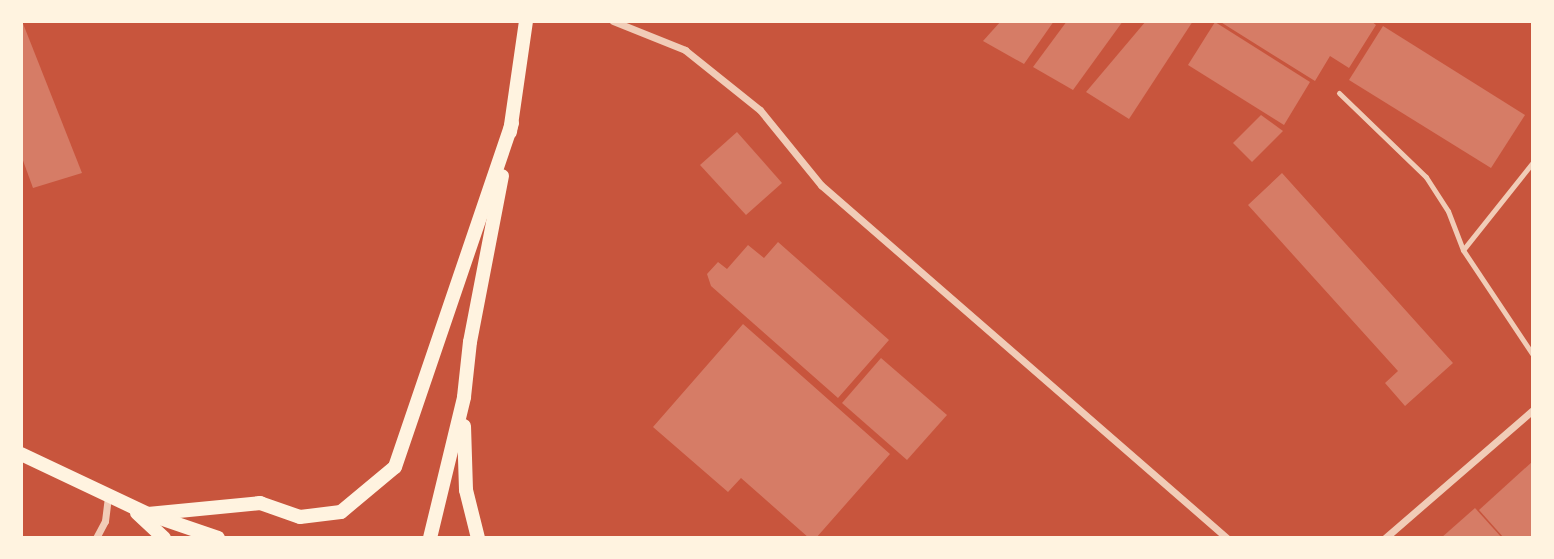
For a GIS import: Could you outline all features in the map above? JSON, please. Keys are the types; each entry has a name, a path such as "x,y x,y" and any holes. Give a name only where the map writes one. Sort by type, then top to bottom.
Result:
{"main road":[{"path":"430,538 464,397 470,342 512,123 526,21"},
{"path":"148,514 260,503 300,517 341,512 395,467 512,123"},
{"path":"464,397 466,490 478,538"},
{"path":"21,454 148,514 218,538"},
{"path":"126,503 164,538"}],"street":[{"path":"613,21 685,50 760,110 821,185 1227,538"},
{"path":"1385,538 1533,410"},
{"path":"96,538 105,521 108,496"}],"lane":[{"path":"1339,93 1426,177 1448,211 1463,250 1533,355"},
{"path":"1463,250 1533,162"}],"building":[{"path":"22,21 82,173 33,188 21,155"},
{"path":"1001,21 1054,21 1024,64 983,41"},
{"path":"1067,21 1123,21 1073,90 1033,67"},
{"path":"1146,21 1193,21 1129,119 1086,92"},
{"path":"1219,21 1371,21 1376,25 1349,68 1330,56 1315,81"},
{"path":"1215,22 1310,82 1284,125 1188,65"},
{"path":"1383,26 1525,115 1491,168 1349,80"},
{"path":"1261,115 1283,131 1252,162 1233,143"},
{"path":"737,132 782,183 746,215 700,165"},
{"path":"1282,173 1453,363 1405,406 1385,383 1398,371 1248,205"},
{"path":"778,242 889,340 838,398 711,286 707,274 718,262 727,269 748,245 764,258"},
{"path":"743,324 890,454 816,538 809,538 741,478 728,492 653,427"},
{"path":"881,358 947,415 907,460 842,403"},
{"path":"1533,461 1533,538 1504,538 1479,510"},
{"path":"1475,508 1502,538 1441,538"}]}
